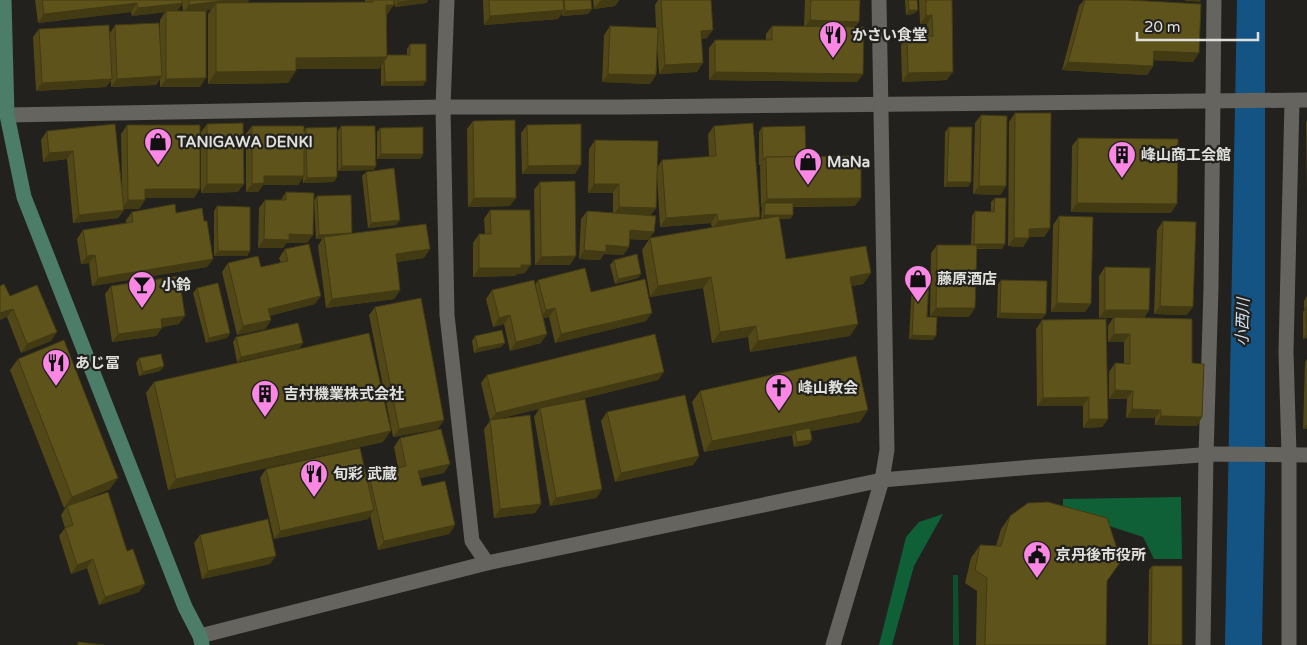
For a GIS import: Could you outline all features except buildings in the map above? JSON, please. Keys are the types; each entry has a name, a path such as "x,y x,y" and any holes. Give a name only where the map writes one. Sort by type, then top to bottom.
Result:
{"street":[{"path":"4,0 7,115 24,197 185,607 201,640 487,563 882,480 1210,454 1307,454"},
{"path":"447,0 443,107 447,315 472,541 487,563"},
{"path":"833,645 882,480 886,450 879,0"},
{"path":"1203,645 1210,454 1211,288 1217,102 1214,0"},
{"path":"7,115 443,107 1293,101 1283,454 1289,645"}],"green space":[{"path":"1181,497 1182,559 1154,559 1143,537 1063,511 1063,499"},
{"path":"943,514 914,566 892,645 879,645 906,537 919,522"},
{"path":"953,575 958,575 959,645 953,645"}],"water":[{"name":"小西川","path":"1237,0 1265,0 1265,481 1262,645 1225,645"}],"place":[{"name":"かさい食堂","path":"833,59"},
{"name":"TANIGAWA DENKI","path":"158,166"},
{"name":"峰山商工会館","path":"1122,179"},
{"name":"MaNa","path":"808,186"},
{"name":"藤原酒店","path":"918,303"},
{"name":"小鈴","path":"142,309"},
{"name":"あじ冨","path":"56,387"},
{"name":"峰山教会","path":"779,412"},
{"name":"吉村機業株式会社","path":"265,418"},
{"name":"旬彩 武蔵","path":"314,498"},
{"name":"京丹後市役所","path":"1037,579"}]}
